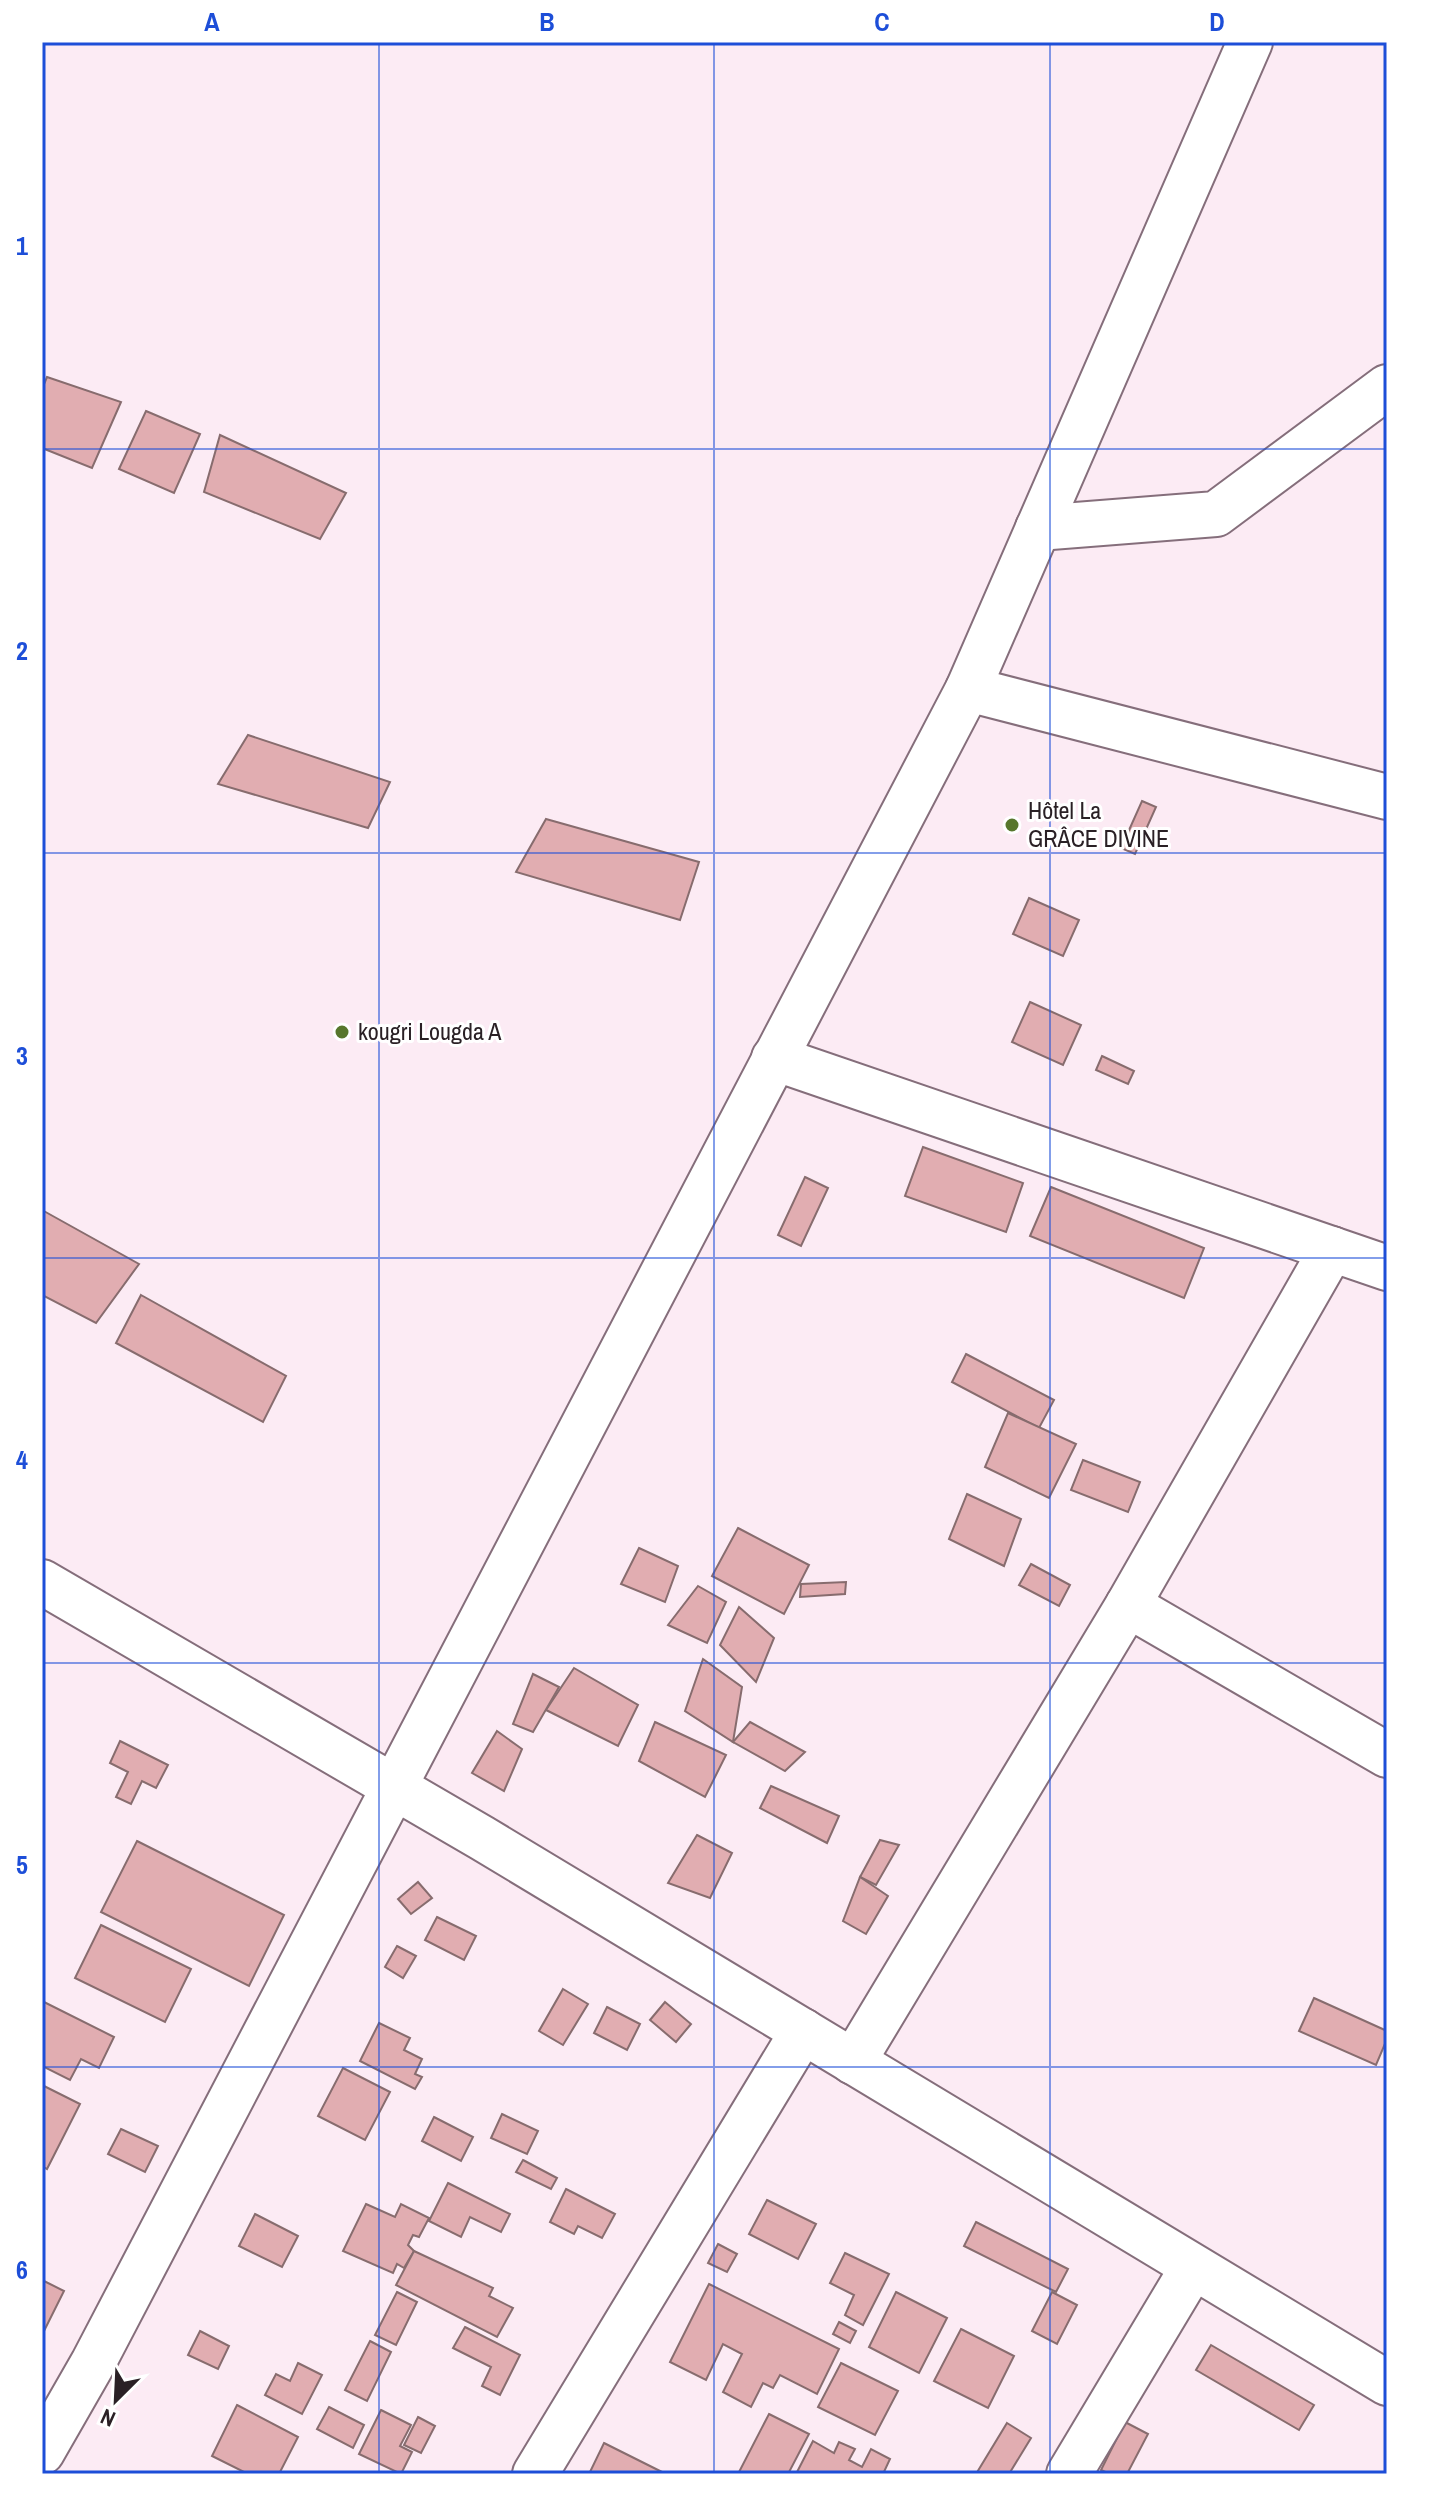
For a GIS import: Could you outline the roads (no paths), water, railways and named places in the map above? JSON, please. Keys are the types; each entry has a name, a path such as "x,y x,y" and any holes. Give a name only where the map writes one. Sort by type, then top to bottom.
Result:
{"street":[{"path":"42,2452 93,2363 968,689 1250,42"},
{"path":"1038,528 1216,514 1387,387"},
{"path":"968,689 1387,797"},
{"path":"774,1058 1387,1268"},
{"path":"853,2062 1128,1605 1332,1249"},
{"path":"42,1582 393,1786 1387,2383"},
{"path":"1128,1605 1387,1755"},
{"path":"535,2474 803,2031"},
{"path":"1069,2474 1193,2267"}],"place":[{"name":"Hôtel La GRÂCE DIVINE","path":"1012,825"},
{"name":"kougri Lougda A","path":"342,1032"}]}
